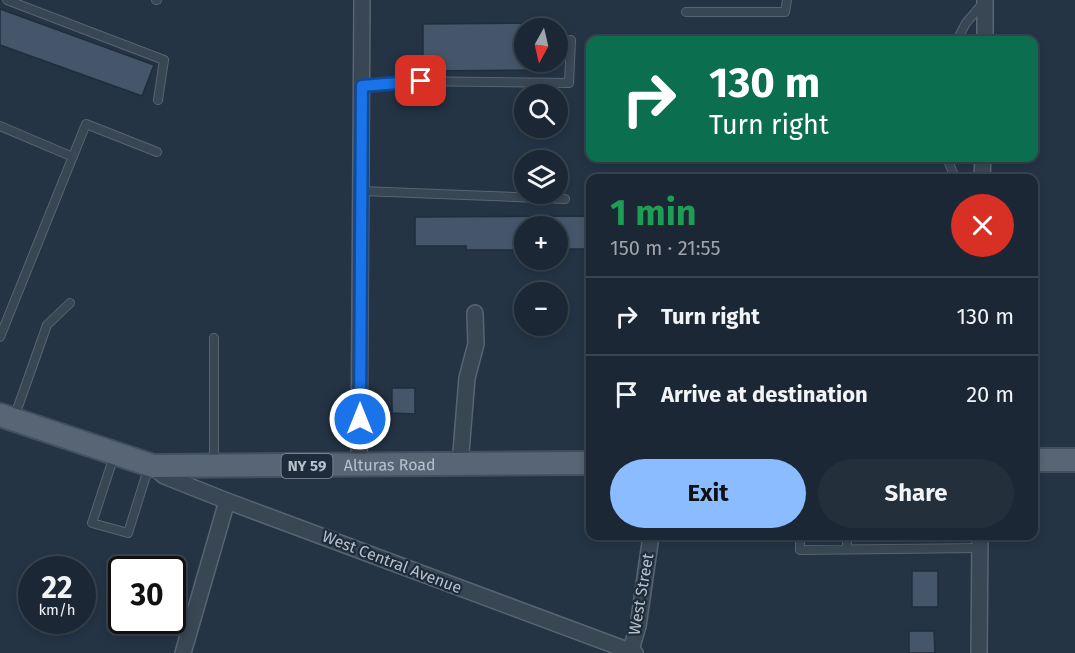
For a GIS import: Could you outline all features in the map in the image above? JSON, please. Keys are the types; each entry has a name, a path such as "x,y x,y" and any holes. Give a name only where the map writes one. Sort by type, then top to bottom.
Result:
{"main road":[{"name":"NY 59","path":"7,417 151,466"},
{"path":"1038,460 1075,460"},
{"name":"Alturas Road","path":"151,466 586,463"}],"street":[{"path":"359,465 362,0"},
{"path":"985,1 985,36"},
{"path":"460,464 467,378 476,344 475,313"},
{"name":"West Central Avenue","path":"151,466 164,476 227,501 632,652"},
{"path":"183,653 227,501"},
{"name":"West Street","path":"632,652 650,540"},
{"path":"979,653 980,542"}],"lane":[{"path":"7,0 164,60 158,100"},
{"path":"686,12 785,12 788,0"},
{"path":"959,36 966,22 985,1"},
{"path":"362,86 404,81 569,83 571,40"},
{"path":"0,337 86,124 157,152"},
{"path":"0,126 73,157"},
{"path":"361,191 514,197"},
{"path":"7,417 47,326 70,303"},
{"path":"213,467 214,338"},
{"path":"115,455 92,523 128,533 151,466"},
{"path":"800,540 800,550 980,542"},
{"path":"847,540 847,549"}],"building":[{"path":"0,9 154,65 142,96 0,45"},
{"path":"514,23 514,70 423,71 423,24"},
{"path":"514,216 514,250 466,250 466,246 415,246 415,217"},
{"path":"568,216 586,216 586,249 568,249"},
{"path":"392,388 415,388 415,414 392,413"},
{"path":"912,571 938,571 938,607 912,607"},
{"path":"909,631 934,631 935,653 909,653"}],"route":[{"path":"360,419 362,86 421,81"}]}
